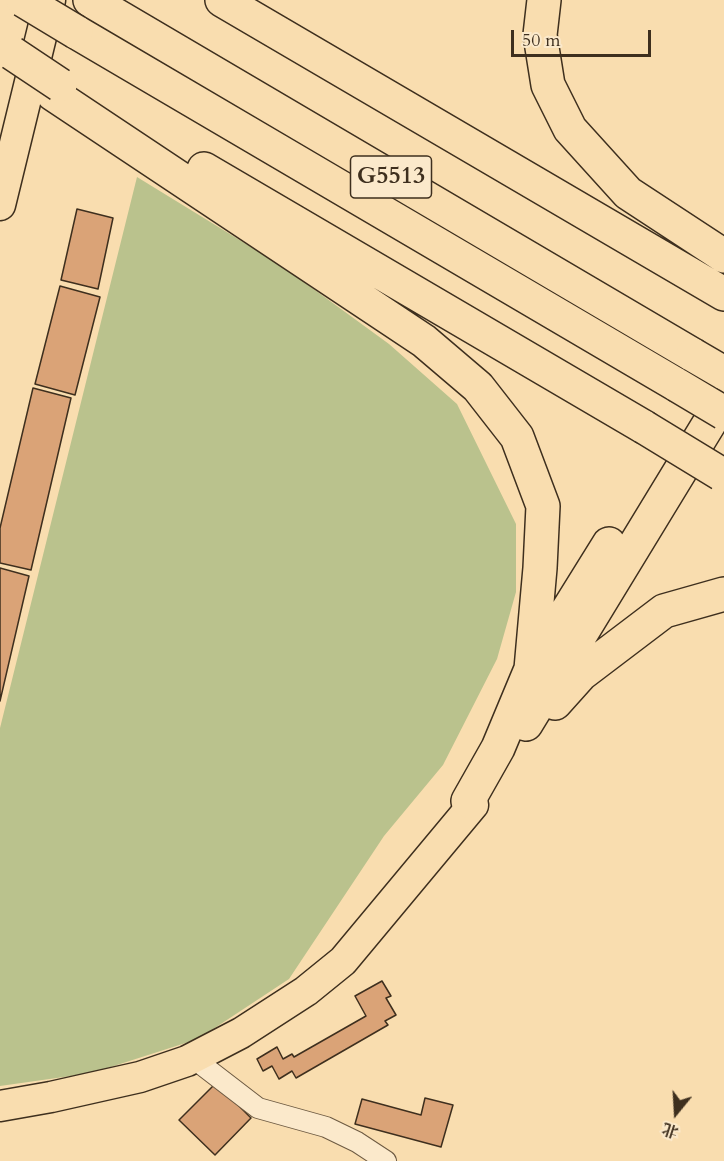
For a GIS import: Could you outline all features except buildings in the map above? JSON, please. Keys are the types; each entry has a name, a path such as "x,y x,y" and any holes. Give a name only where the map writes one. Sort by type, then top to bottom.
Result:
{"highway":[{"name":"G5513","path":"23,0 724,413"},
{"name":"G5513","path":"90,0 708,357 724,373"},
{"path":"222,0 723,293"},
{"path":"544,0 540,34 548,85 570,129 628,193 724,256"},
{"path":"5,56 57,89 424,340 478,387 517,437 543,506 531,669"},
{"path":"57,89 722,474"},
{"path":"471,803 531,669 708,357"},
{"path":"508,754 724,399"},
{"path":"471,803 508,754 581,674 664,611 724,594"}],"main road":[{"path":"0,205 50,0"},
{"path":"0,1106 140,1077 193,1058 242,1033 306,991 343,961 471,803"}],"street":[{"path":"193,1058 258,1108 326,1127 357,1142 386,1161"}],"green space":[{"path":"137,177 282,266 389,344 457,404 516,524 516,592 497,659 443,765 384,836 289,979 198,1039 92,1073 0,1086 0,728"}]}
